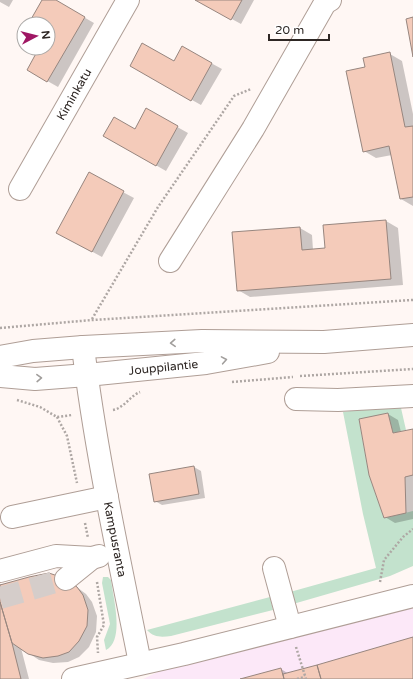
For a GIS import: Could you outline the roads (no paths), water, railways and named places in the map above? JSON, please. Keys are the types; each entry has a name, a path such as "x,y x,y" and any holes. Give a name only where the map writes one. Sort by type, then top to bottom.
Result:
{"main road":[{"name":"Kiminkatu","path":"20,189 128,0"},
{"path":"170,261 253,129 325,3 330,0"},
{"name":"Jouppilantie","path":"0,357 33,351 83,347 202,341 324,342 413,335"},
{"name":"Jouppilantie","path":"0,376 35,379 206,363 324,342"},
{"name":"Kampusranta","path":"83,347 86,375 107,497 140,663"},
{"path":"296,399 338,400 413,396"},
{"path":"12,517 107,497"},
{"path":"0,571 56,556 92,558 117,551"},
{"path":"66,578 92,558"},
{"path":"274,568 293,636"},
{"path":"79,678 184,654 293,636 413,596"}],"tunnel":[{"path":"0,598 66,579"}]}
